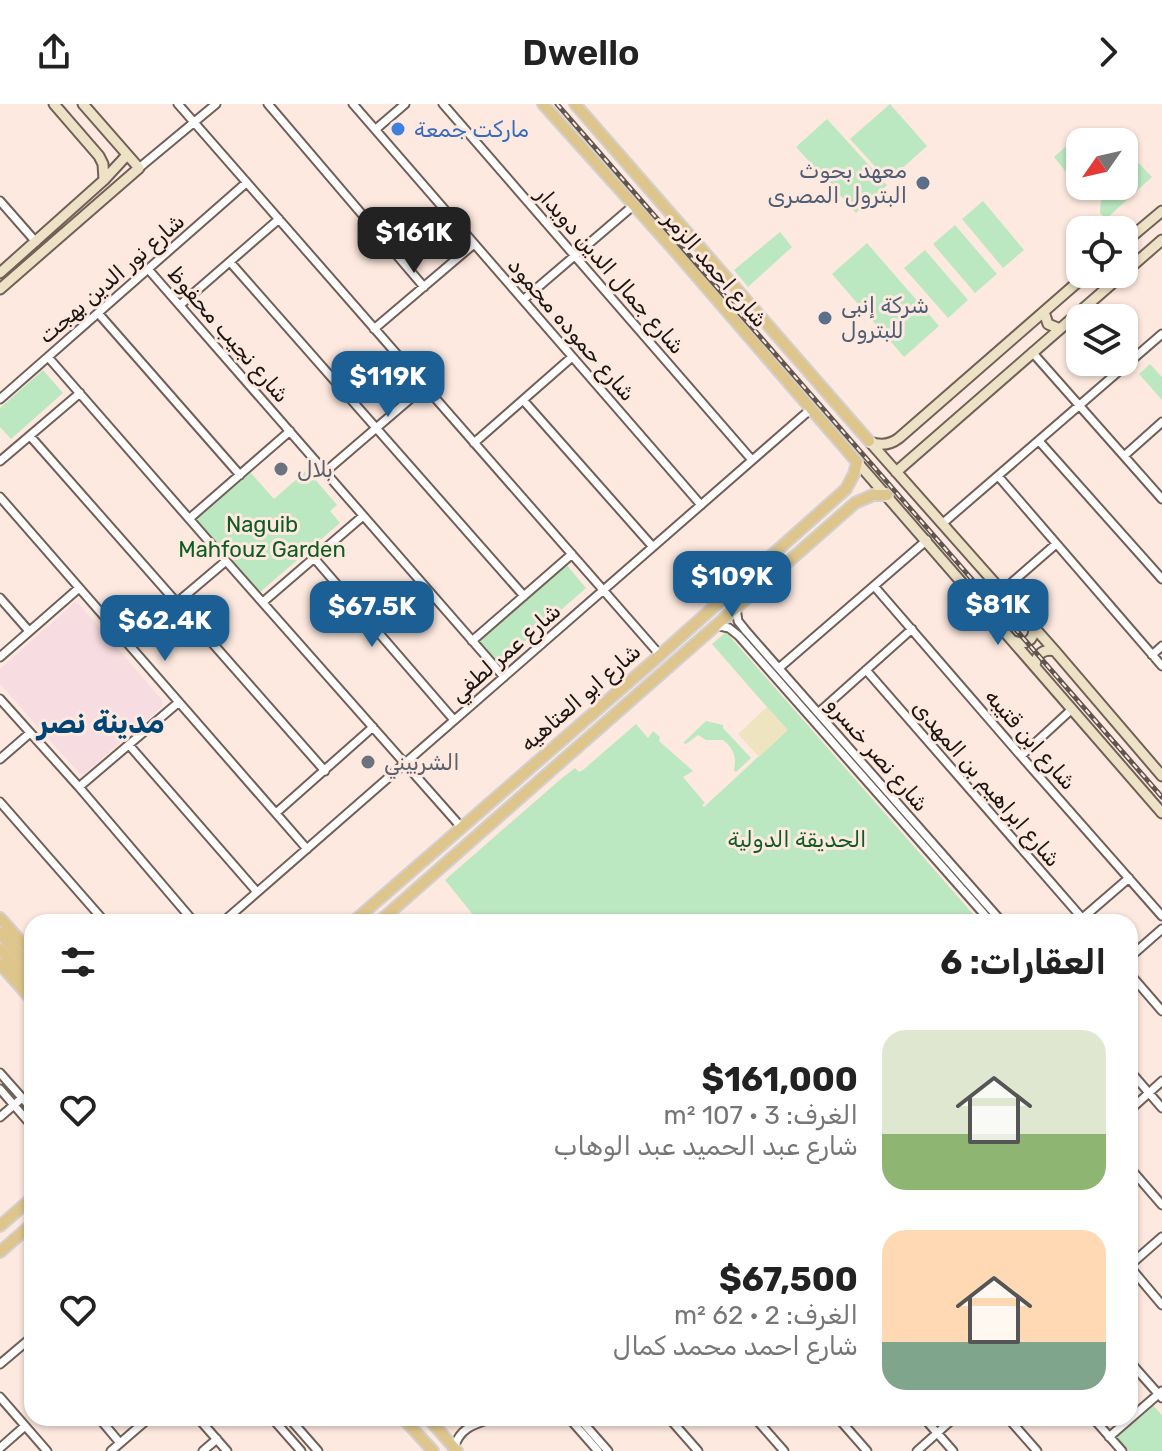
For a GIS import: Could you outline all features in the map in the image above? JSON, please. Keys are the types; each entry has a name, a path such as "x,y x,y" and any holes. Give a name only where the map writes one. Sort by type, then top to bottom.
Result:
{"main road":[{"path":"54,104 99,156 104,180"},
{"path":"0,289 139,168 83,104"},
{"name":"شارع احمد الزمر","path":"543,104 857,462"},
{"name":"شارع احمد الزمر","path":"575,104 869,441"},
{"path":"0,273 104,180 127,155"},
{"path":"1138,231 1162,211"},
{"path":"674,250 690,237"},
{"path":"1138,261 1162,240"},
{"path":"869,441 883,444 899,438 1071,288"},
{"path":"896,472 1108,288"},
{"path":"1044,312 1048,324 1060,329"},
{"path":"869,441 1162,776"},
{"path":"857,462 1162,813"},
{"name":"شارع ابو العتاهيه","path":"362,914 846,489 857,462"},
{"path":"846,489 851,488 857,493 855,503"},
{"name":"شارع ابو العتاهيه","path":"388,914 855,503 873,495 887,495"},
{"path":"1014,641 1028,641 1034,634 1034,628"},
{"path":"1035,666 1037,656 1042,652 1055,651"},
{"path":"0,918 24,945"},
{"path":"0,933 24,961"},
{"path":"0,949 24,976"},
{"path":"0,964 24,991"},
{"path":"0,1226 24,1205"},
{"path":"0,1252 24,1238"},
{"path":"410,1426 433,1451"},
{"path":"435,1426 456,1450"}],"street":[{"path":"178,104 660,655"},
{"path":"139,168 216,104"},
{"path":"268,104 424,287"},
{"name":"شارع حموده محمود","path":"353,104 701,505"},
{"path":"376,129 405,104"},
{"name":"شارع جمال الدين دويدار","path":"443,104 752,460"},
{"name":"شارع نور الدين بهجت","path":"0,399 246,183"},
{"path":"0,201 36,242"},
{"path":"523,300 634,205"},
{"path":"180,305 279,219"},
{"path":"374,329 474,244"},
{"path":"230,262 524,596"},
{"name":"شارع نجيب محفوظ","path":"148,269 504,677"},
{"path":"98,313 240,475"},
{"path":"942,524 1162,334"},
{"path":"1032,352 1162,499"},
{"path":"48,357 461,827"},
{"path":"474,443 572,357"},
{"path":"325,472 424,387"},
{"path":"0,461 80,393"},
{"path":"523,400 653,547"},
{"name":"شارع عمر لطفي","path":"232,914 812,408"},
{"path":"1124,456 1162,422"},
{"path":"190,518 290,431"},
{"path":"30,436 325,771"},
{"path":"1039,441 1162,579"},
{"path":"998,476 1162,666"},
{"path":"0,497 307,849"},
{"path":"263,602 363,516"},
{"path":"779,668 927,540"},
{"path":"1001,592 1056,544"},
{"path":"472,641 572,554"},
{"path":"314,558 454,720"},
{"path":"128,644 226,561"},
{"name":"شارع ابن قتيبه","path":"874,586 1162,916"},
{"path":"0,657 79,588"},
{"path":"0,598 29,631"},
{"name":"شارع نصر خسرو","path":"736,607 743,634 984,914"},
{"name":"شارع نصر خسرو","path":"715,625 743,634 779,668 995,914"},
{"path":"818,713 912,629"},
{"path":"1152,655 1162,646"},
{"name":"شارع ابراهيم بن المهدى","path":"866,670 1075,914"},
{"path":"0,699 187,914"},
{"path":"79,787 179,702"},
{"path":"1021,756 1072,709"},
{"path":"276,813 373,727"},
{"path":"0,759 30,733"},
{"path":"129,745 257,892"},
{"path":"0,802 98,914"},
{"path":"1087,914 1129,878"},
{"path":"1138,950 1162,929"},
{"path":"1138,983 1162,1011"},
{"path":"0,1073 22,1098 0,1117"},
{"path":"1138,1080 1162,1108"},
{"path":"1138,1103 1162,1081"},
{"path":"0,1089 3,1100"},
{"path":"3,1100 15,1090"},
{"path":"3,1100 14,1105 24,1117"},
{"path":"1138,1177 1162,1205"},
{"path":"1138,1259 1162,1237"},
{"path":"1138,1276 1162,1305"},
{"path":"0,1364 24,1344"},
{"path":"1138,1370 1161,1394 1138,1413"},
{"path":"0,1397 24,1425"},
{"path":"0,1448 25,1426 47,1451"},
{"path":"106,1426 120,1443"},
{"path":"111,1451 140,1426"},
{"path":"205,1426 227,1451"},
{"path":"279,1426 301,1451"},
{"path":"296,1426 318,1451"},
{"path":"461,1426 465,1429"},
{"path":"456,1450 458,1438 465,1429 473,1426"},
{"path":"576,1426 598,1451"},
{"path":"586,1426 608,1451"},
{"path":"676,1426 698,1451"},
{"path":"762,1426 784,1451"},
{"path":"845,1426 867,1451"},
{"path":"931,1426 953,1451"},
{"path":"917,1451 945,1426"},
{"path":"1015,1426 1037,1451"},
{"path":"1100,1426 1122,1451"},
{"path":"1109,1437 1122,1426"},
{"path":"203,1451 217,1439"}],"shaded area":[{"path":"75,602 162,700 162,706 83,775 0,684 0,669"}],"green space":[{"path":"890,104 927,146 888,181 850,139"},
{"path":"827,119 887,185 856,213 796,147"},
{"path":"1066,146 1066,172 1054,157"},
{"path":"1138,162 1152,177 1138,190"},
{"path":"1101,200 1127,200 1109,216 1100,213"},
{"path":"983,201 1024,250 1003,268 962,219"},
{"path":"955,225 997,274 975,293 933,244"},
{"path":"780,232 792,247 748,287 734,270"},
{"path":"867,243 939,326 904,357 832,274"},
{"path":"925,250 968,300 948,318 904,268"},
{"path":"1150,364 1162,377 1162,400 1139,374"},
{"path":"43,370 63,393 11,439 0,427 0,408"},
{"name":"Naguib Mahfouz Garden","path":"307,470 337,505 330,511 340,523 259,593 194,518 249,471 274,499"},
{"path":"564,562 586,588 497,666 476,639"},
{"name":"الحديقة الدولية","path":"726,632 973,914 472,914 445,880 562,778 575,768 579,772 583,770 636,724 648,738 653,731 660,737 659,741 693,771 683,777 705,803 702,805 704,807 787,730 712,644"},
{"path":"706,721 723,725 751,758 736,772 733,753 723,740 706,740 698,735 683,743"},
{"path":"1151,1403 1162,1415 1162,1451 1129,1451 1115,1436 1126,1426 1138,1426 1138,1415"}],"sand":[{"path":"767,707 788,730 759,757 738,734"}],"railway":[{"path":"557,104 1162,797"}],"place":[{"name":"ماركت جمعة","path":"398,129"},
{"name":"معهد بحوث البترول المصرى","path":"923,183"},
{"name":"شركة إنبى للبترول","path":"825,318"},
{"name":"بلال","path":"281,469"},
{"name":"الشربيني","path":"368,762"}],"district":[{"name":"مدينة نصر","path":"101,723"}]}
